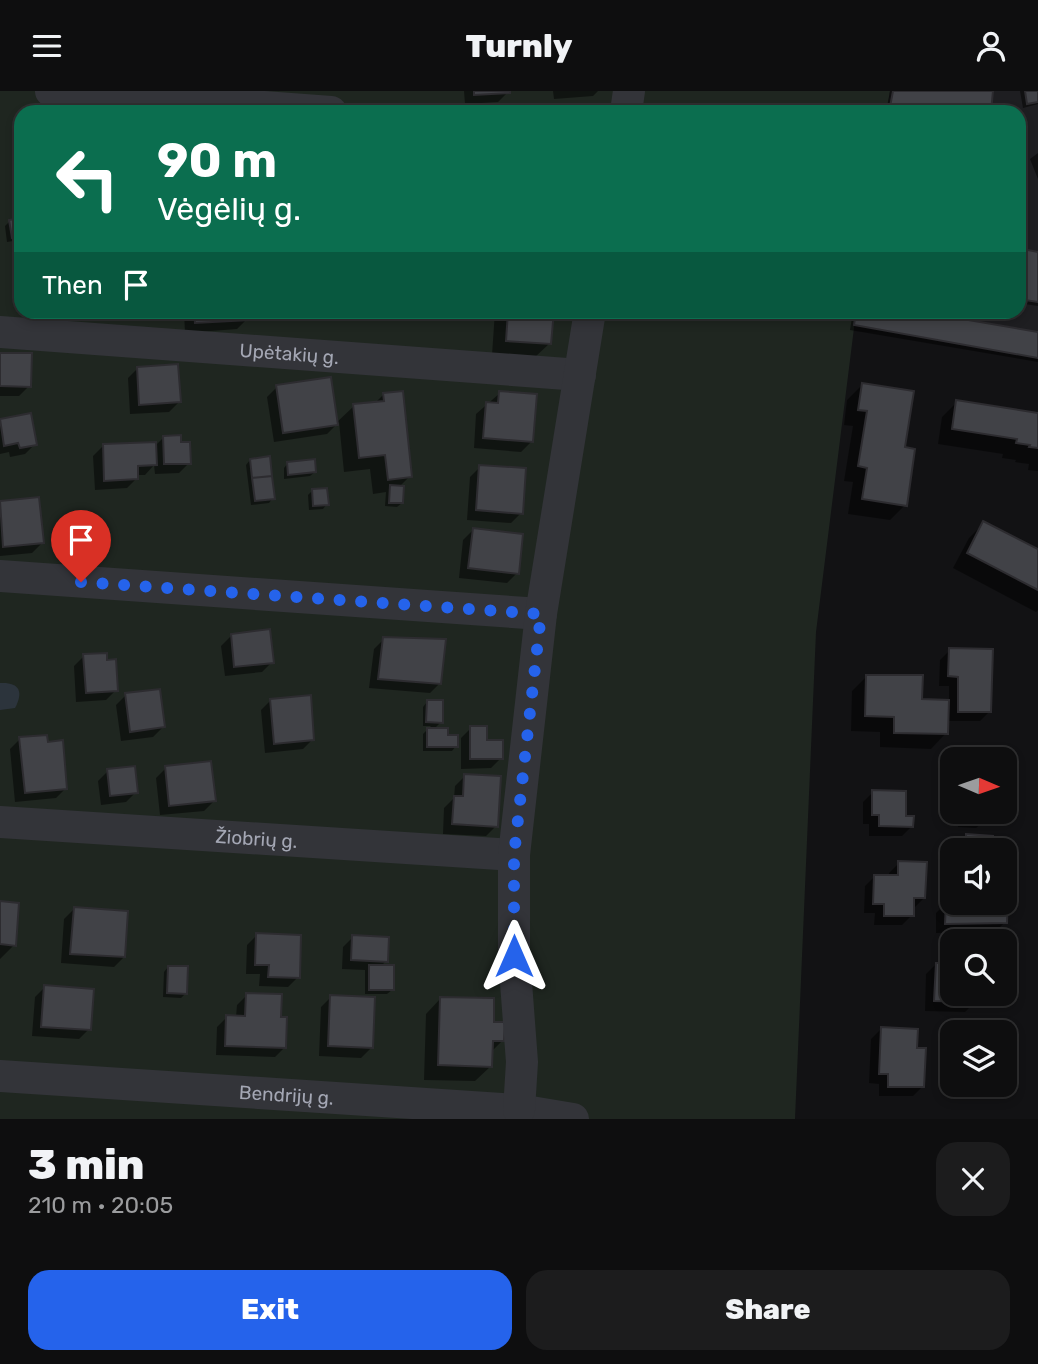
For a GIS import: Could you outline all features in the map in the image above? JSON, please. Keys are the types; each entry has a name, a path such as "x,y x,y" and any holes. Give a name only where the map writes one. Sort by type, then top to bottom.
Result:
{"street":[{"path":"51,91 238,105"},
{"path":"520,1110 522,1062 514,956 514,855 541,614 589,319"},
{"name":"Upėtakių g.","path":"0,332 580,375"},
{"path":"0,576 541,614"},
{"name":"Žiobrių g.","path":"0,822 514,855"},
{"name":"Bendrijų g.","path":"0,1076 474,1113 520,1110 573,1119"}],"shaded area":[{"path":"0,91 890,91 888,105 14,105 14,319 855,319 816,632 795,1119 0,1119"},
{"path":"890,91 1038,91 1038,356 854,325 855,319 1026,319 1026,105 888,105"},
{"path":"0,683 12,684 18,689 19,697 15,708 0,710"}],"building":[{"path":"474,91 510,91 510,93 474,95"},
{"path":"893,91 993,91 992,105 890,105"},
{"path":"1025,91 1038,91 1038,102 1027,104"},
{"path":"14,219 14,238 12,238 9,220"},
{"path":"1026,250 1038,252 1038,302 1026,300"},
{"path":"195,319 249,320 195,323"},
{"path":"507,319 553,319 551,344 506,341"},
{"path":"855,319 962,319 1038,332 1038,358 854,325"},
{"path":"0,353 32,353 31,387 0,386"},
{"path":"178,364 181,402 139,405 137,367"},
{"path":"331,377 338,425 283,433 276,385"},
{"path":"862,383 914,391 905,447 915,449 907,506 862,499 867,468 858,466 867,411 858,410"},
{"path":"403,391 412,477 388,480 385,455 359,458 353,404 384,401 383,393"},
{"path":"499,391 537,394 533,442 483,438 486,402 498,403"},
{"path":"956,400 1038,413 1038,448 1016,443 1017,439 952,429"},
{"path":"31,413 37,445 20,448 18,443 4,446 0,419"},
{"path":"181,435 181,442 190,442 191,464 164,464 163,436"},
{"path":"156,442 157,465 138,466 138,479 104,481 103,444"},
{"path":"270,456 272,476 252,478 250,459"},
{"path":"315,459 316,472 288,475 287,462"},
{"path":"479,465 526,468 523,514 476,510"},
{"path":"272,476 275,499 255,501 252,478"},
{"path":"390,485 404,486 403,503 389,503"},
{"path":"327,488 329,505 313,506 312,489"},
{"path":"39,497 44,543 3,547 0,501"},
{"path":"983,521 1038,549 1038,590 967,553"},
{"path":"473,528 523,534 519,574 468,568"},
{"path":"270,629 274,663 234,667 231,634"},
{"path":"383,637 446,639 441,684 378,679"},
{"path":"949,648 993,649 991,712 958,712 958,677 948,676"},
{"path":"107,653 107,660 116,659 118,691 86,693 83,654"},
{"path":"866,675 923,675 922,699 949,700 948,734 894,733 894,717 865,716"},
{"path":"160,689 165,727 130,732 125,693"},
{"path":"311,695 314,740 274,744 270,699"},
{"path":"427,700 443,700 443,723 426,722"},
{"path":"470,726 487,726 487,740 503,740 503,759 470,759"},
{"path":"427,728 448,728 448,735 458,735 458,747 427,747"},
{"path":"47,735 48,742 63,740 67,789 25,793 19,737"},
{"path":"211,761 216,801 169,806 165,766"},
{"path":"135,766 138,793 110,796 107,769"},
{"path":"464,774 501,776 498,827 452,824 454,796 463,796"},
{"path":"872,790 906,791 906,816 914,816 913,827 879,826 879,815 872,815"},
{"path":"966,834 993,836 993,838 966,838"},
{"path":"898,861 927,862 925,898 914,898 914,916 884,916 884,904 873,904 874,875 898,875"},
{"path":"0,901 19,903 16,946 0,944"},
{"path":"74,907 128,911 125,957 70,954"},
{"path":"945,915 1007,915 1007,923 945,924"},
{"path":"256,933 301,935 300,978 268,977 269,965 255,965"},
{"path":"352,935 389,937 388,962 351,960"},
{"path":"936,963 940,963 940,1001 934,1001"},
{"path":"369,965 394,965 394,990 369,990"},
{"path":"168,966 188,966 187,994 167,993"},
{"path":"44,985 94,989 91,1030 41,1027"},
{"path":"246,993 282,994 281,1017 287,1017 286,1048 225,1046 226,1015 245,1016"},
{"path":"330,995 375,997 373,1048 328,1046"},
{"path":"440,997 494,998 494,1022 505,1022 504,1041 493,1041 492,1067 438,1065"},
{"path":"881,1027 918,1029 917,1048 926,1048 924,1087 888,1087 888,1074 879,1074"}],"route":[{"path":"81,582 541,614 514,855 514,956"}]}
